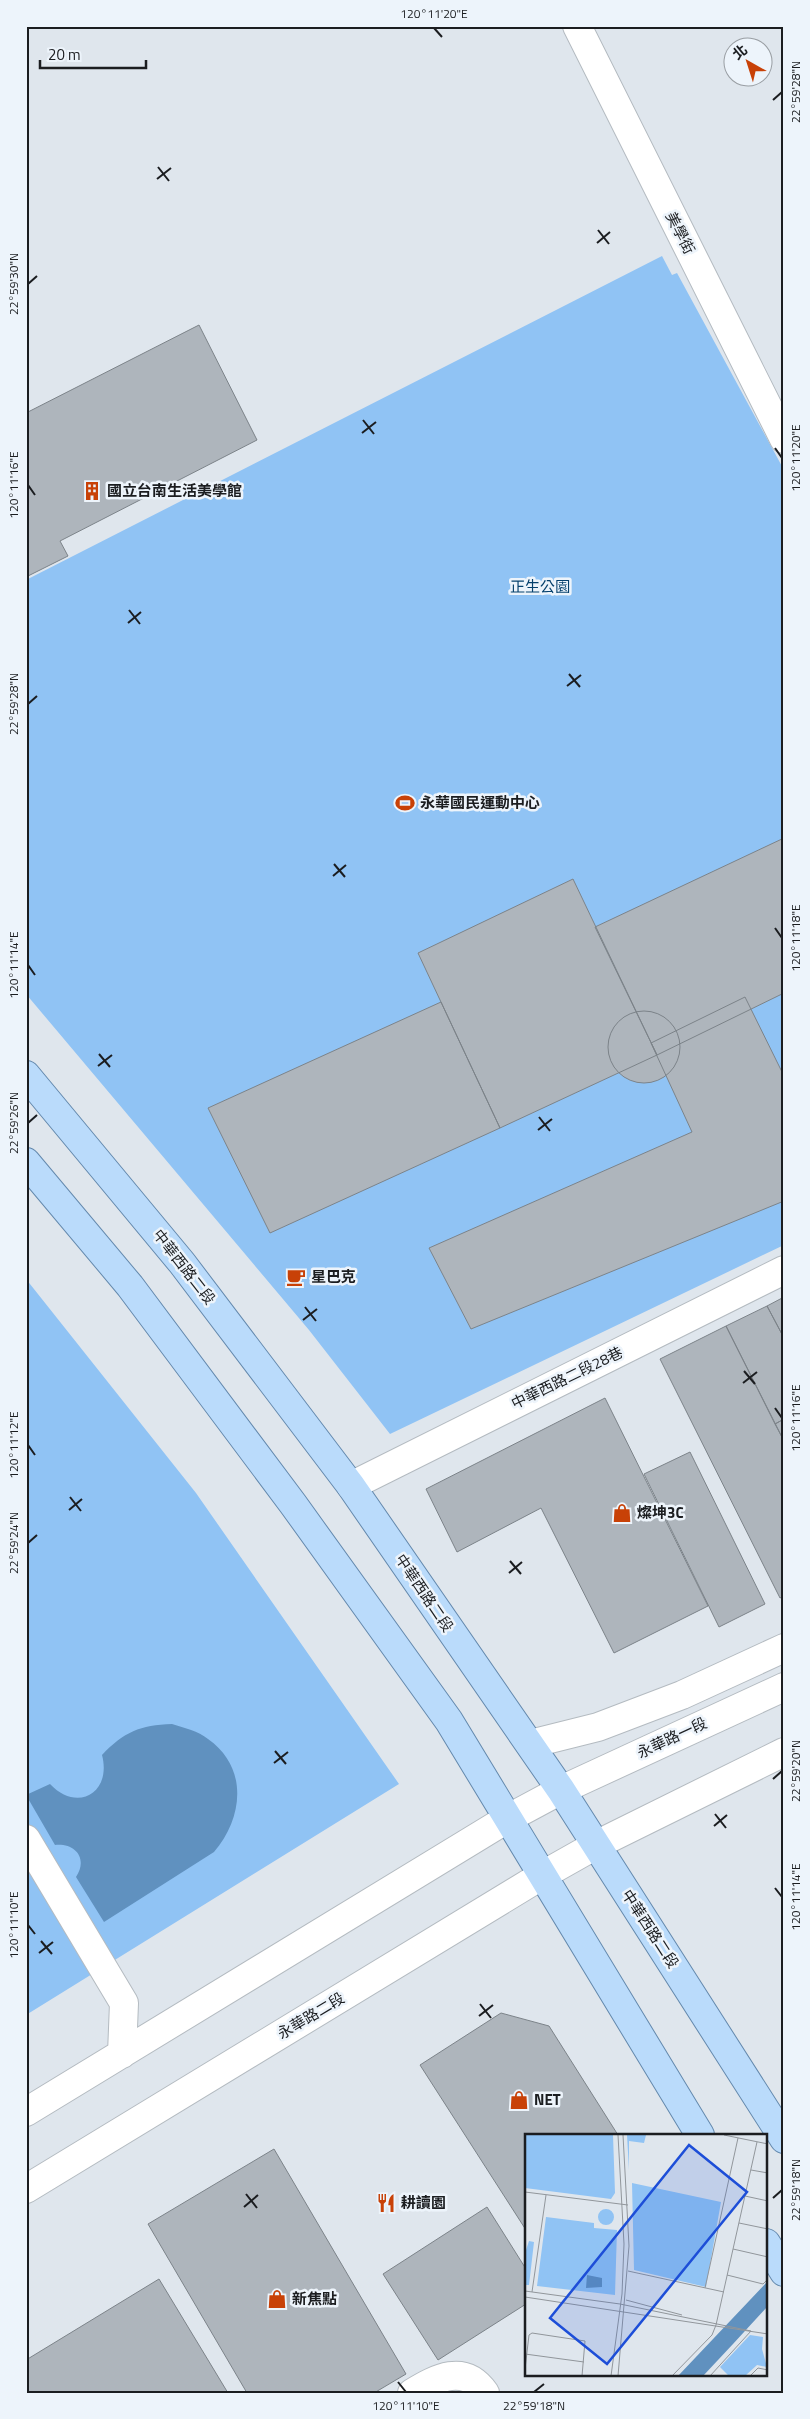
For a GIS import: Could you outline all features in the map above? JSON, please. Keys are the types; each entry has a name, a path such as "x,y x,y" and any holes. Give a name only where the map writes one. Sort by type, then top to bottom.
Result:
{"main road":[{"name":"中華西路二段","path":"26,1075 182,1263 351,1486 442,1621 561,1790 784,2139"},
{"path":"26,1162 130,1286 293,1504 449,1721 541,1876 699,2134"},
{"path":"768,2246 784,2272"}],"street":[{"name":"美學街","path":"577,26 784,439"},
{"name":"中華西路二段28巷","path":"351,1486 784,1270"},
{"path":"530,1744 598,1727 682,1695 784,1648"},
{"name":"永華路一段","path":"561,1790 784,1687"},
{"path":"596,1845 784,1752"},
{"path":"26,2112 507,1819 561,1790"},
{"path":"26,1839 124,2002 122,2054"},
{"name":"永華路二段","path":"26,2189 541,1876 596,1845"},
{"path":"412,2393 437,2378 458,2375 476,2380 485,2393"}],"green space":[{"name":"永華國民運動中心","path":"662,256 672,275 677,273 784,470 784,1245 390,1434 309,1330 26,994 26,580"},
{"path":"26,1279 196,1493 399,1784 26,2015"}],"shaded area":[{"path":"172,1724 204,1736 221,1751 230,1764 236,1779 237,1794 236,1809 231,1824 224,1839 214,1852 104,1922 76,1877 81,1864 78,1854 69,1847 55,1845 26,1795 50,1784 60,1793 71,1797 81,1798 90,1795 97,1789 102,1780 104,1768 102,1755 110,1747 133,1731 151,1726"}],"building":[{"name":"國立台南生活美學館","path":"199,325 257,440 60,541 68,556 26,577 26,413"},
{"path":"784,838 784,993 657,1055 595,927"},
{"path":"573,879 657,1055 500,1128 418,953"},
{"path":"745,997 784,1076 784,1201 471,1329 429,1248 692,1132 651,1043"},
{"path":"441,1002 500,1128 270,1233 208,1108"},
{"path":"644,1011 664,1017 674,1027 680,1047 674,1067 664,1077 644,1083 624,1077 614,1067 608,1047 614,1027 624,1017"},
{"path":"784,1297 784,1338 767,1306"},
{"path":"767,1306 784,1338 784,1419 775,1424 726,1326"},
{"path":"726,1326 784,1441 784,1596 780,1598 660,1359"},
{"path":"605,1398 708,1606 614,1653 541,1508 457,1552 426,1489"},
{"path":"784,1419 784,1441 775,1424"},
{"path":"690,1452 765,1604 719,1627 644,1474"},
{"name":"NET","path":"501,2013 549,2026 617,2134 525,2134 525,2228 420,2065"},
{"name":"新焦點","path":"274,2149 406,2374 374,2393 247,2393 148,2224"},
{"path":"487,2207 525,2267 525,2305 438,2360 383,2274"},
{"path":"159,2279 228,2393 26,2393 26,2360"}],"place":[{"name":"國立台南生活美學館","path":"92,491"},
{"name":"永華國民運動中心","path":"405,803"},
{"name":"星巴克","path":"296,1277"},
{"name":"燦坤3C","path":"622,1513"},
{"name":"NET","path":"519,2100"},
{"name":"耕讀園","path":"386,2203"},
{"name":"新焦點","path":"277,2299"}],"park label":[{"name":"正生公園","path":"540,587"}]}
